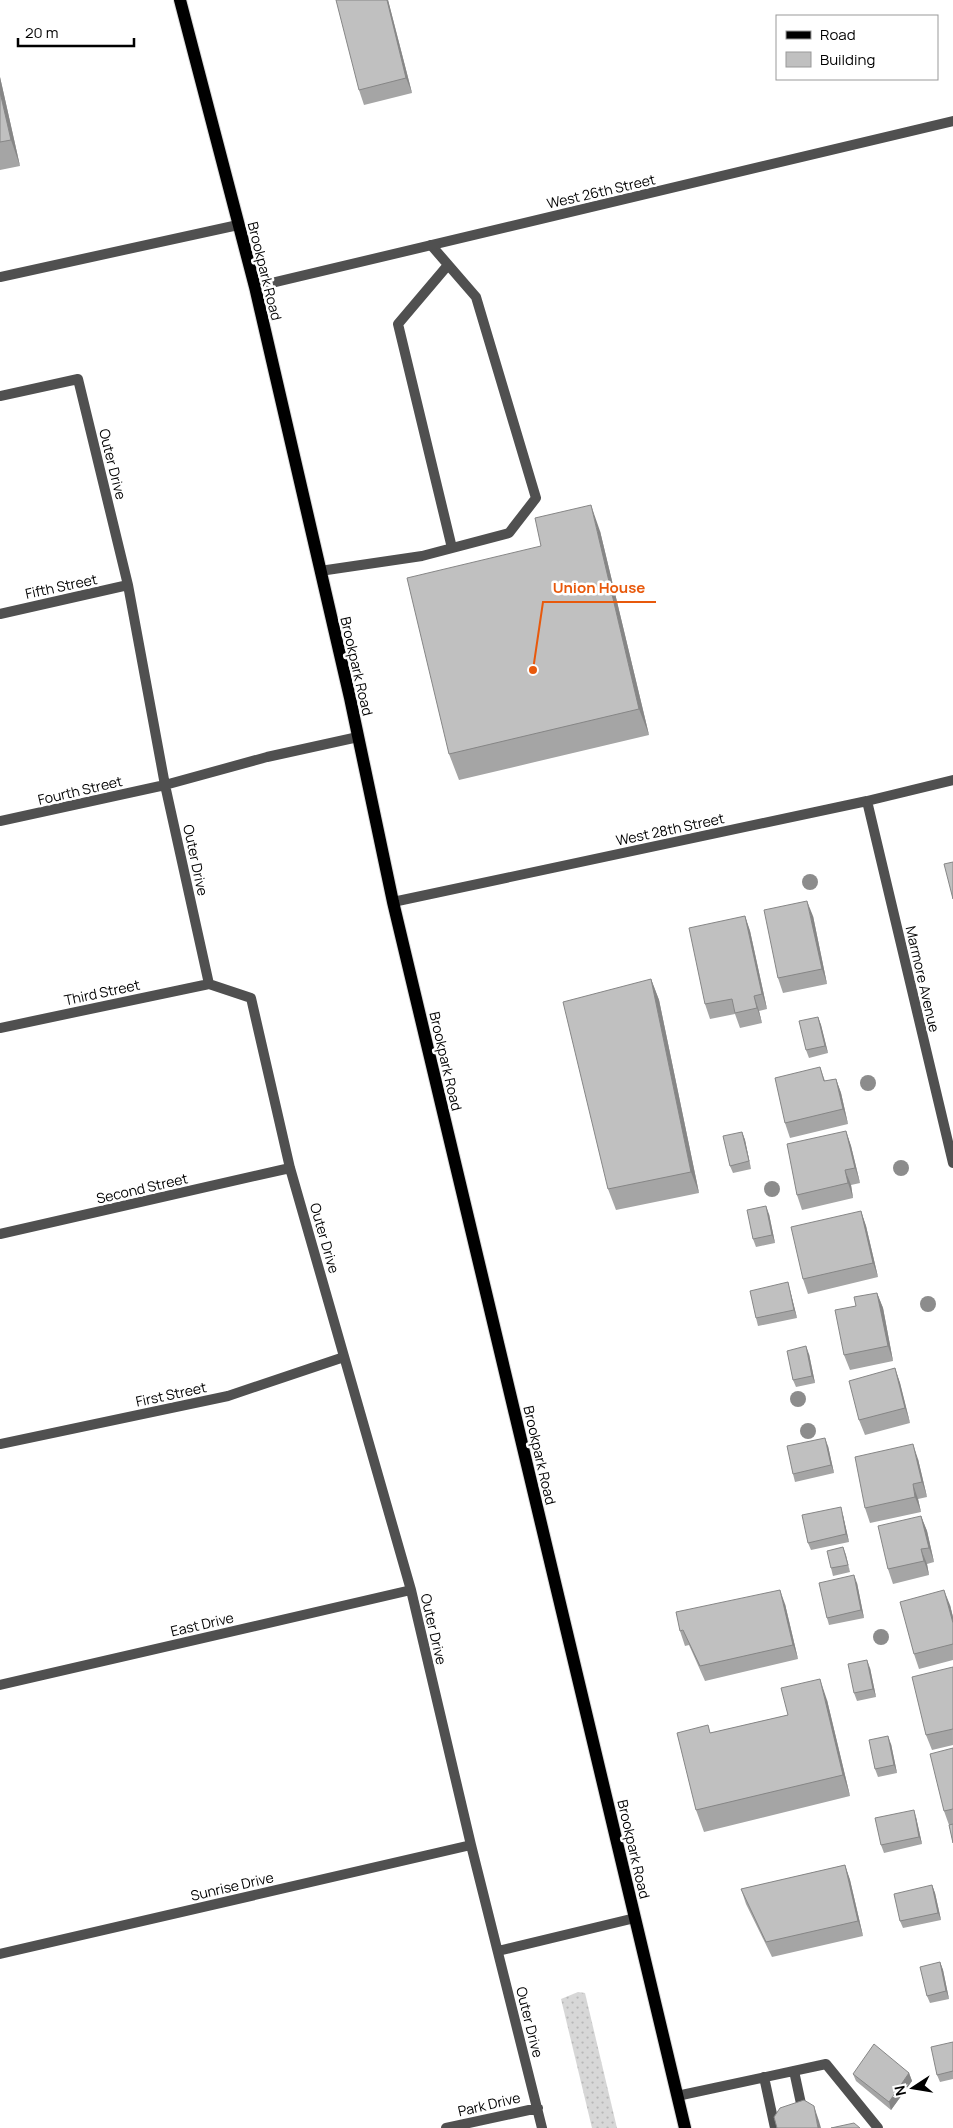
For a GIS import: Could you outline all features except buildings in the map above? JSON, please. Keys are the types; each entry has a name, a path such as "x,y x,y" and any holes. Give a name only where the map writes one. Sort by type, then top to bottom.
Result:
{"main road":[{"name":"Brookpark Road","path":"180,0 255,287 358,737 393,902 685,2128"}],"street":[{"name":"West 26th Street","path":"255,287 953,121"},
{"path":"0,277 238,225"},
{"path":"320,571 422,556 509,533 536,498 476,297 431,246"},
{"path":"448,265 398,324 452,548"},
{"name":"Outer Drive","path":"0,396 78,379 128,585 165,785 209,984 251,998 290,1168 411,1590 470,1845 542,2128"},
{"name":"Fifth Street","path":"0,614 128,585"},
{"name":"Fourth Street","path":"0,821 165,785 267,757 358,737"},
{"name":"West 28th Street","path":"393,902 867,801 953,780"},
{"name":"Marmore Avenue","path":"867,801 953,1163"},
{"name":"Third Street","path":"0,1028 209,984"},
{"name":"Second Street","path":"0,1234 290,1168"},
{"name":"First Street","path":"0,1444 228,1396 344,1357"},
{"name":"East Drive","path":"0,1685 411,1590"},
{"name":"Sunrise Drive","path":"0,1954 470,1845"},
{"path":"498,1952 635,1918"},
{"path":"677,2096 826,2064 878,2128"},
{"path":"794,2071 804,2116"},
{"path":"764,2077 775,2128"},
{"name":"Park Drive","path":"446,2128 538,2108"}],"shaded area":[{"path":"578,1992 585,1993 617,2128 592,2128 561,1999"}],"place":[{"name":"Union House","path":"533,670"}]}
